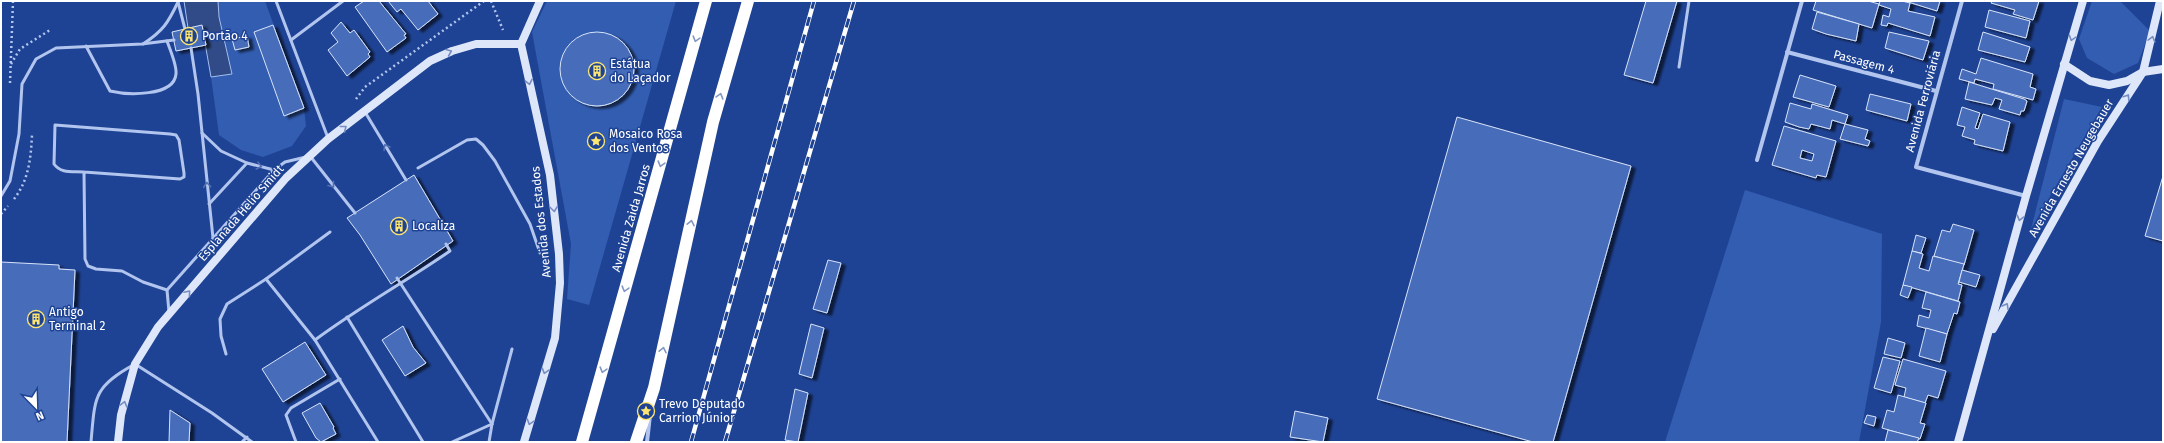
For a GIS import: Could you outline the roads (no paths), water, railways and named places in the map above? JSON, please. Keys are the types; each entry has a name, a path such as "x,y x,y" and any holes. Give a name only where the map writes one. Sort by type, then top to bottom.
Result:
{"highway":[{"name":"Avenida Zaida Jarros","path":"582,442 706,1"},
{"path":"641,442 713,122 748,1"},
{"path":"636,442 654,388"}],"street":[{"path":"521,44 540,1"},
{"path":"1757,160 1802,1"},
{"name":"Avenida Ferroviária","path":"1962,1 1916,167 2026,196"},
{"name":"Avenida Ernesto Neugebauer","path":"1958,442 2026,196 2083,1"},
{"name":"Avenida Ernesto Neugebauer","path":"1987,340 2098,141 2143,72 2160,4"},
{"name":"Esplanada Helio Smidt","path":"118,442 122,415 135,364 158,327 286,178 328,139 430,61 452,51 476,44 521,44"},
{"name":"Avenida dos Estados","path":"521,44 550,175 559,254 560,283 554,338 524,442"},
{"name":"Passagem 4","path":"1787,52 1936,91"},
{"path":"2064,64 2090,80 2109,86 2127,81 2143,72 2163,69"},
{"path":"646,442 654,388"}],"lane":[{"path":"178,1 185,29"},
{"path":"142,44 159,33 168,24 178,1"},
{"path":"276,1 328,139"},
{"path":"291,40 343,1"},
{"path":"1679,67 1688,1"},
{"path":"1,195 10,181 19,134 22,84 36,59 56,48 142,44 174,40"},
{"path":"86,46 110,91 157,92 166,89 173,83 177,73 167,41"},
{"path":"191,48 214,238"},
{"path":"365,112 406,180"},
{"path":"55,125 176,135 179,140 184,172 184,177 180,179 84,172 64,171 58,169 54,164 55,125"},
{"path":"202,133 221,152 247,163 274,170"},
{"path":"418,168 467,140 476,140 483,145 495,161 530,224 540,253"},
{"path":"169,315 167,290 274,170 285,162 310,156 355,213"},
{"path":"209,204 247,163"},
{"path":"84,172 85,259 88,266 96,269 122,271 143,282 167,290"},
{"path":"226,354 221,336 220,320 227,304 266,279 330,232"},
{"path":"315,340 347,316 401,284 450,251 446,244"},
{"path":"397,278 492,424"},
{"path":"266,279 315,340 378,442"},
{"path":"347,316 423,442"},
{"path":"489,442 492,424 512,349"},
{"path":"91,442 94,410 99,390 113,376 135,364 247,437 252,442"},
{"path":"296,442 286,415 291,408 340,379"},
{"path":"452,442 492,424"},
{"path":"242,442 247,437"}],"railway":[{"path":"691,442 814,1"},
{"path":"725,442 854,1"}],"place":[{"name":"Portão 4","path":"189,36"},
{"name":"Estátua do Laçador","path":"597,71"},
{"name":"Mosaico Rosa dos Ventos","path":"596,141"},
{"name":"Localiza","path":"399,226"},
{"name":"Antigo Terminal 2","path":"36,319"},
{"name":"Trevo Deputado Carrion Júnior","path":"646,411"}]}
